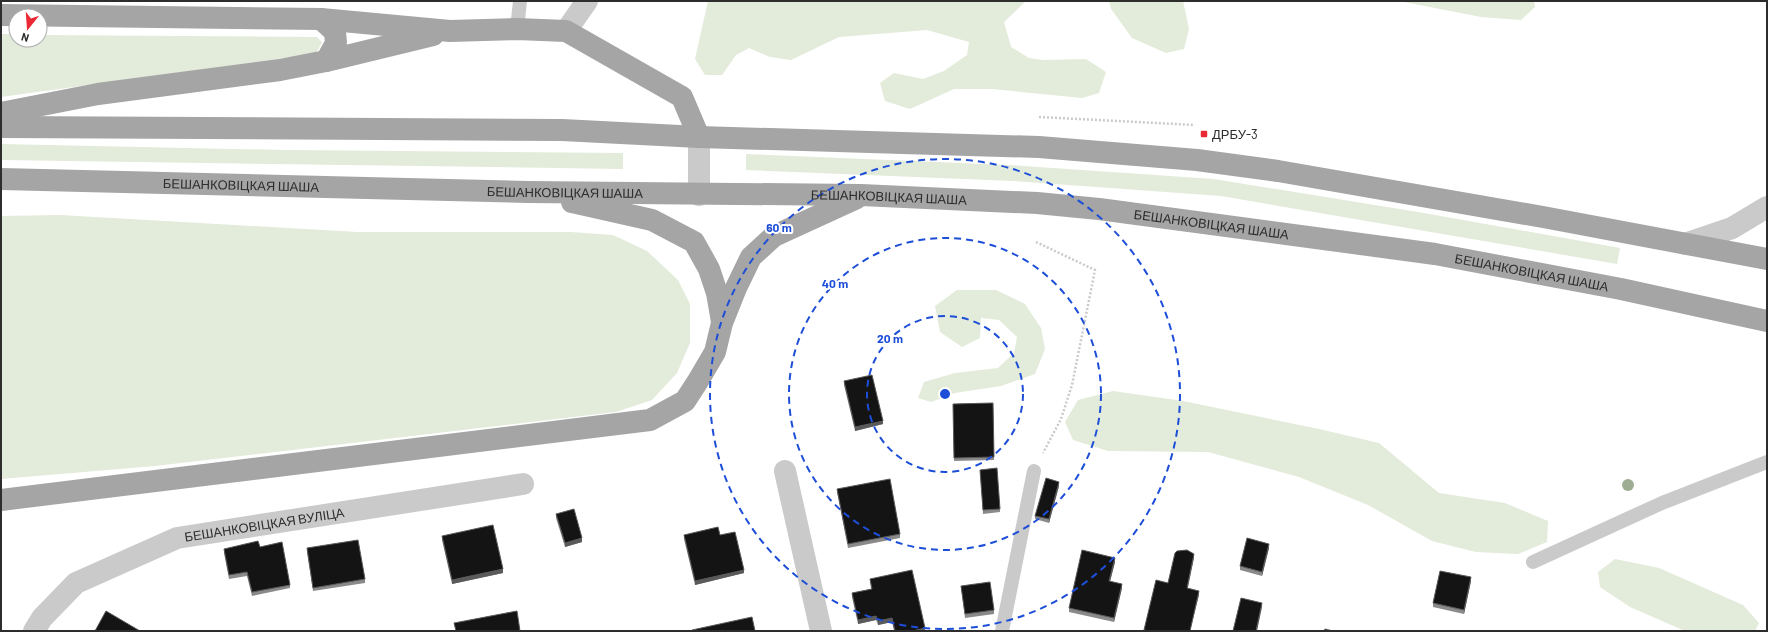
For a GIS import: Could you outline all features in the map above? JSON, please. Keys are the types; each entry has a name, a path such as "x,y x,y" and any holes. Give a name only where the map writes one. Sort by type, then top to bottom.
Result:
{"main road":[{"path":"1,15 321,19 450,31 518,29 566,31 682,97 699,136"},
{"path":"321,19 335,32 336,43 326,61"},
{"path":"1,113 98,94 280,70 326,61 450,31"},
{"path":"1,127 562,130 1038,147 1197,160 1286,172 1767,259"},
{"name":"БЕШАНКОВІЦКАЯ ШАША","path":"1,179 528,192 861,195 1037,203 1099,209 1411,251 1621,289 1767,321"},
{"path":"528,192 652,220 694,242 709,269 717,293 722,323"},
{"path":"1,500 650,420 685,401 715,352 722,323 736,288 751,257 774,236 861,195"}],"street":[{"path":"566,31 587,1"},
{"path":"699,136 699,194"},
{"path":"1685,244 1732,228 1767,207"},
{"path":"785,471 821,631"},
{"name":"БЕШАНКОВІЦКАЯ ВУЛІЦА","path":"34,631 42,618 76,583 177,538 523,484"}],"lane":[{"path":"518,29 520,1"},
{"path":"1533,562 1662,503 1767,462"},
{"path":"1002,631 1034,471"}],"path":[{"path":"1039,117 1195,125"},
{"path":"1034,471 1061,419 1072,385 1095,270 1036,242"}],"green space":[{"path":"708,1 1026,1 1004,22 1011,47 1029,58 1043,60 1086,59 1106,72 1099,93 1082,98 992,89 954,89 910,109 885,101 880,83 894,73 923,79 944,71 967,55 969,42 927,30 839,37 791,60 770,57 749,48 736,55 722,75 705,75 695,59"},
{"path":"1109,1 1183,1 1189,29 1184,49 1166,53 1132,38 1111,9"},
{"path":"1399,1 1534,1 1535,7 1521,20 1481,17"},
{"path":"1,34 8,34 8,48 48,48 48,35 317,37 322,42 314,54 1,97"},
{"path":"1,144 285,150 623,153 623,169 1,160"},
{"path":"746,154 1009,165 1214,179 1424,213 1620,248 1617,264 1221,196 1013,181 746,170"},
{"path":"60,215 357,232 571,232 613,235 647,251 678,280 690,304 690,343 677,373 652,400 616,412 155,466 1,479 1,216"},
{"path":"957,290 996,290 1025,304 1041,328 1045,349 1035,374 1001,386 955,393 931,402 918,398 924,382 955,373 998,368 1014,353 1017,337 999,320 981,318 980,338 962,347 940,332 935,306"},
{"path":"1113,391 1183,401 1379,443 1439,493 1505,503 1548,521 1547,542 1518,554 1476,552 1432,541 1368,505 1299,477 1208,452 1108,451 1073,440 1065,422 1078,400"},
{"path":"1615,559 1659,568 1743,605 1759,623 1755,631 1685,631 1630,607 1600,587 1598,572"}],"building":[{"path":"872,375 883,421 855,427 844,381"},
{"path":"993,403 994,457 954,458 953,404"},
{"path":"997,468 1000,509 983,510 980,470"},
{"path":"1046,478 1059,482 1049,519 1035,516"},
{"path":"890,479 900,534 848,544 837,489"},
{"path":"574,509 582,538 565,543 556,514"},
{"path":"493,525 503,569 452,580 442,536"},
{"path":"718,527 720,535 735,532 744,570 695,581 684,535"},
{"path":"1247,538 1269,544 1262,572 1240,566"},
{"path":"358,540 365,579 313,588 307,548"},
{"path":"258,541 260,547 282,542 290,585 252,592 247,572 229,575 224,549"},
{"path":"1082,550 1115,558 1109,581 1122,584 1114,618 1069,608"},
{"path":"1187,550 1194,554 1187,588 1199,591 1190,631 1144,630 1156,580 1168,583 1175,553 1177,551"},
{"path":"912,570 925,628 913,631 895,631 892,618 878,621 876,616 858,620 852,593 872,589 870,579"},
{"path":"1440,571 1471,577 1464,610 1433,603"},
{"path":"990,582 994,610 965,614 961,586"},
{"path":"1241,598 1262,603 1256,631 1233,631"},
{"path":"106,611 140,631 95,631"},
{"path":"517,611 520,631 456,631 454,623"},
{"path":"752,617 755,631 692,630"}],"place":[{"name":"ДРБУ-3","path":"1204,134"}]}
